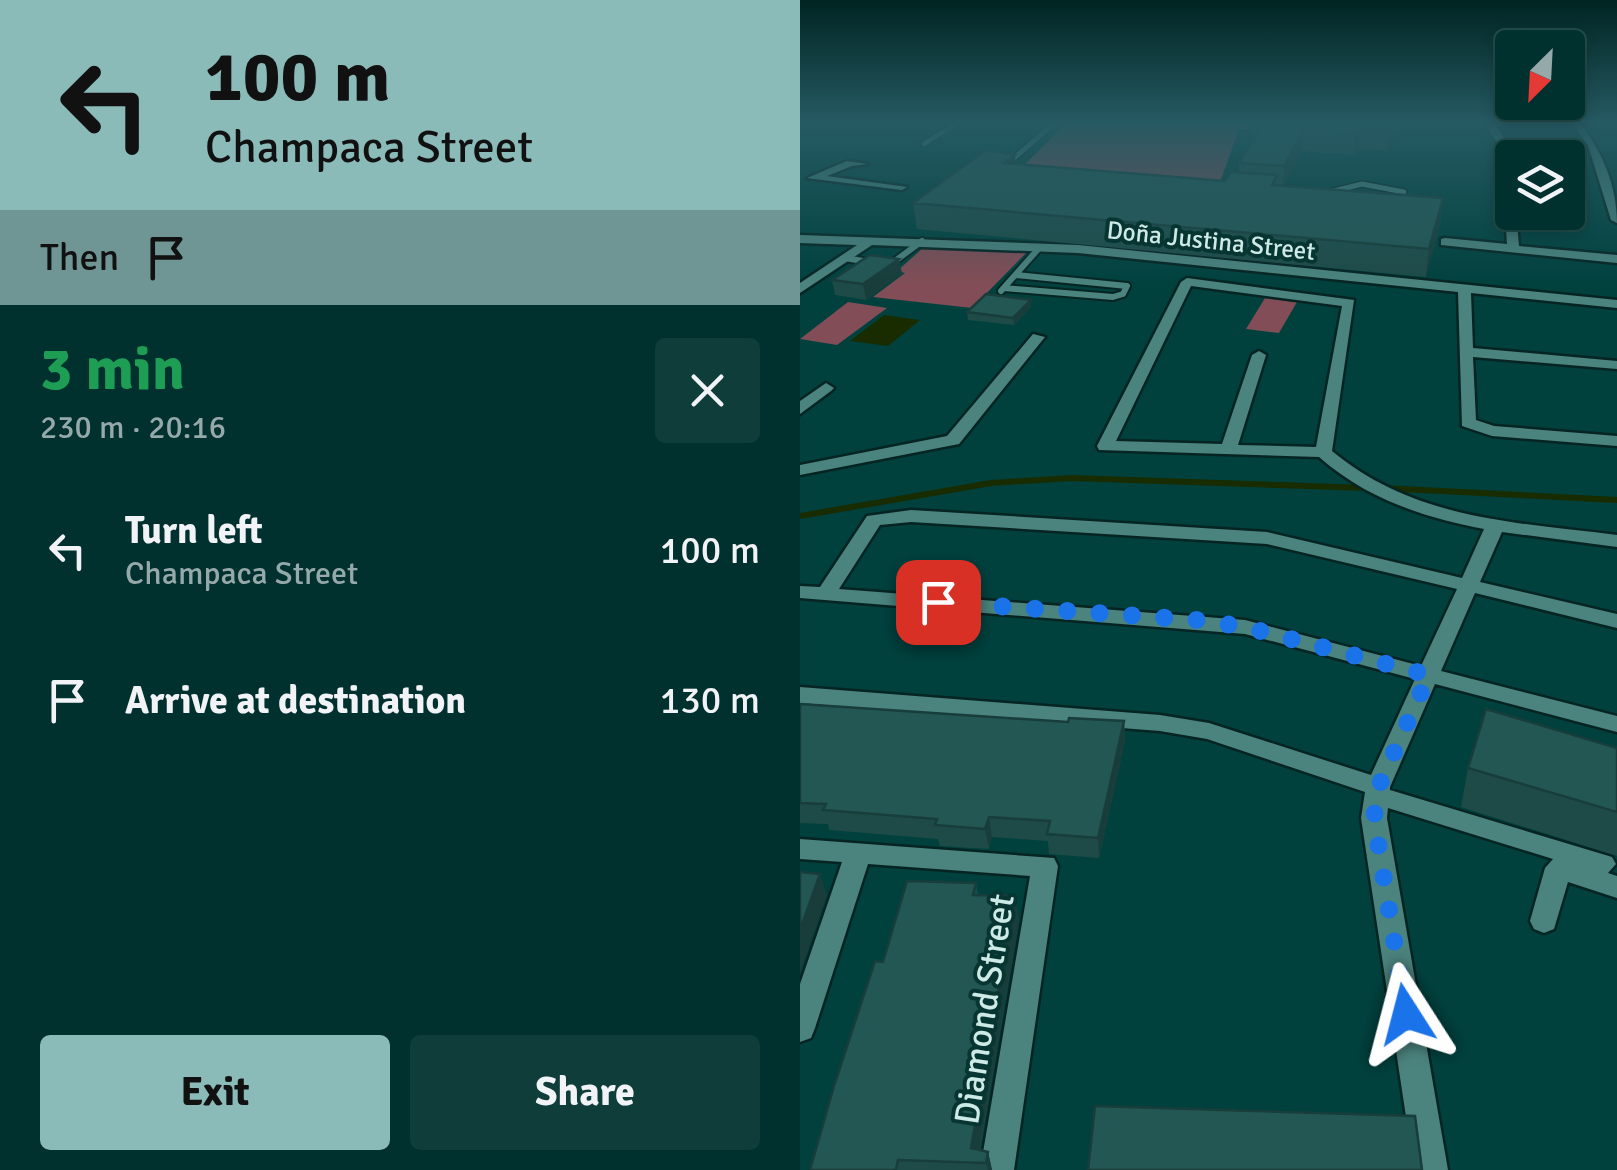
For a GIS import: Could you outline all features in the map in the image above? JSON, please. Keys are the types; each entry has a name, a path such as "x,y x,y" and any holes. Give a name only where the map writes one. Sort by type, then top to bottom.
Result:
{"street":[{"path":"1508,176 1512,249"},
{"path":"1603,176 1617,220"},
{"path":"806,178 902,187"},
{"name":"Doña Justina Street","path":"800,239 1040,247 1617,304"},
{"path":"800,288 872,240"},
{"path":"1445,242 1617,259"},
{"path":"1323,452 1349,302 1187,282 1105,446 1323,452 1340,470 1397,499 1496,524 1617,541"},
{"path":"1464,289 1466,419 1474,427 1617,441"},
{"path":"800,470 953,440 1038,338"},
{"path":"1467,352 1617,365"},
{"path":"1228,450 1259,355"},
{"path":"800,409 826,388"},
{"path":"826,594 874,520 910,516 1267,538 1617,621"},
{"path":"1432,1170 1374,818 1378,791 1496,524"},
{"path":"800,592 1198,620 1245,627 1617,724"},
{"path":"800,695 1160,723 1209,731 1610,876"},
{"name":"Diamond Street","path":"800,848 1045,866 997,1170"},
{"path":"800,1028 859,852"},
{"path":"1544,920 1558,868 1610,876"}],"lane":[{"path":"1307,196 1346,184 1380,183 1404,192"},
{"path":"845,258 895,264 922,241"},
{"path":"1003,300 997,296 1040,247"},
{"path":"1004,288 1113,297 1123,294 1128,286 1016,275"},
{"path":"1031,301 1041,291"}],"shaded area":[{"path":"1132,176 1222,176 1219,185"},
{"path":"923,248 1027,252 972,308 873,297 905,273 897,271"},
{"path":"1265,298 1297,302 1279,333 1246,329"},
{"path":"848,302 887,308 837,345 800,339"},
{"path":"884,315 920,320 888,346 850,341"}],"building":[{"path":"951,176 1159,176 1225,181 1229,176 1277,176 1272,185 1443,198 1429,249 913,203"},
{"path":"870,255 899,259 863,284 832,280"},
{"path":"986,294 1031,300 1013,318 967,312"},
{"path":"800,704 1068,722 1069,718 1124,721 1098,838 1047,834 1050,821 989,817 985,829 935,825 937,819 823,810 826,804 800,803"},
{"path":"1486,709 1617,748 1617,812 1468,768"},
{"path":"800,872 820,874 800,930"},
{"path":"907,881 976,883 973,895 1015,896 971,1148 988,1152 986,1163 898,1160 896,1170 810,1170 875,961 883,962"},
{"path":"1095,1106 1415,1116 1422,1170 1088,1170"}],"waterway":[{"path":"800,516 991,483 1071,478 1368,488"},
{"path":"1382,488 1617,500"}],"route":[{"path":"938,602 1198,620 1245,627 1429,675 1378,788 1374,818 1406,1014"}]}
